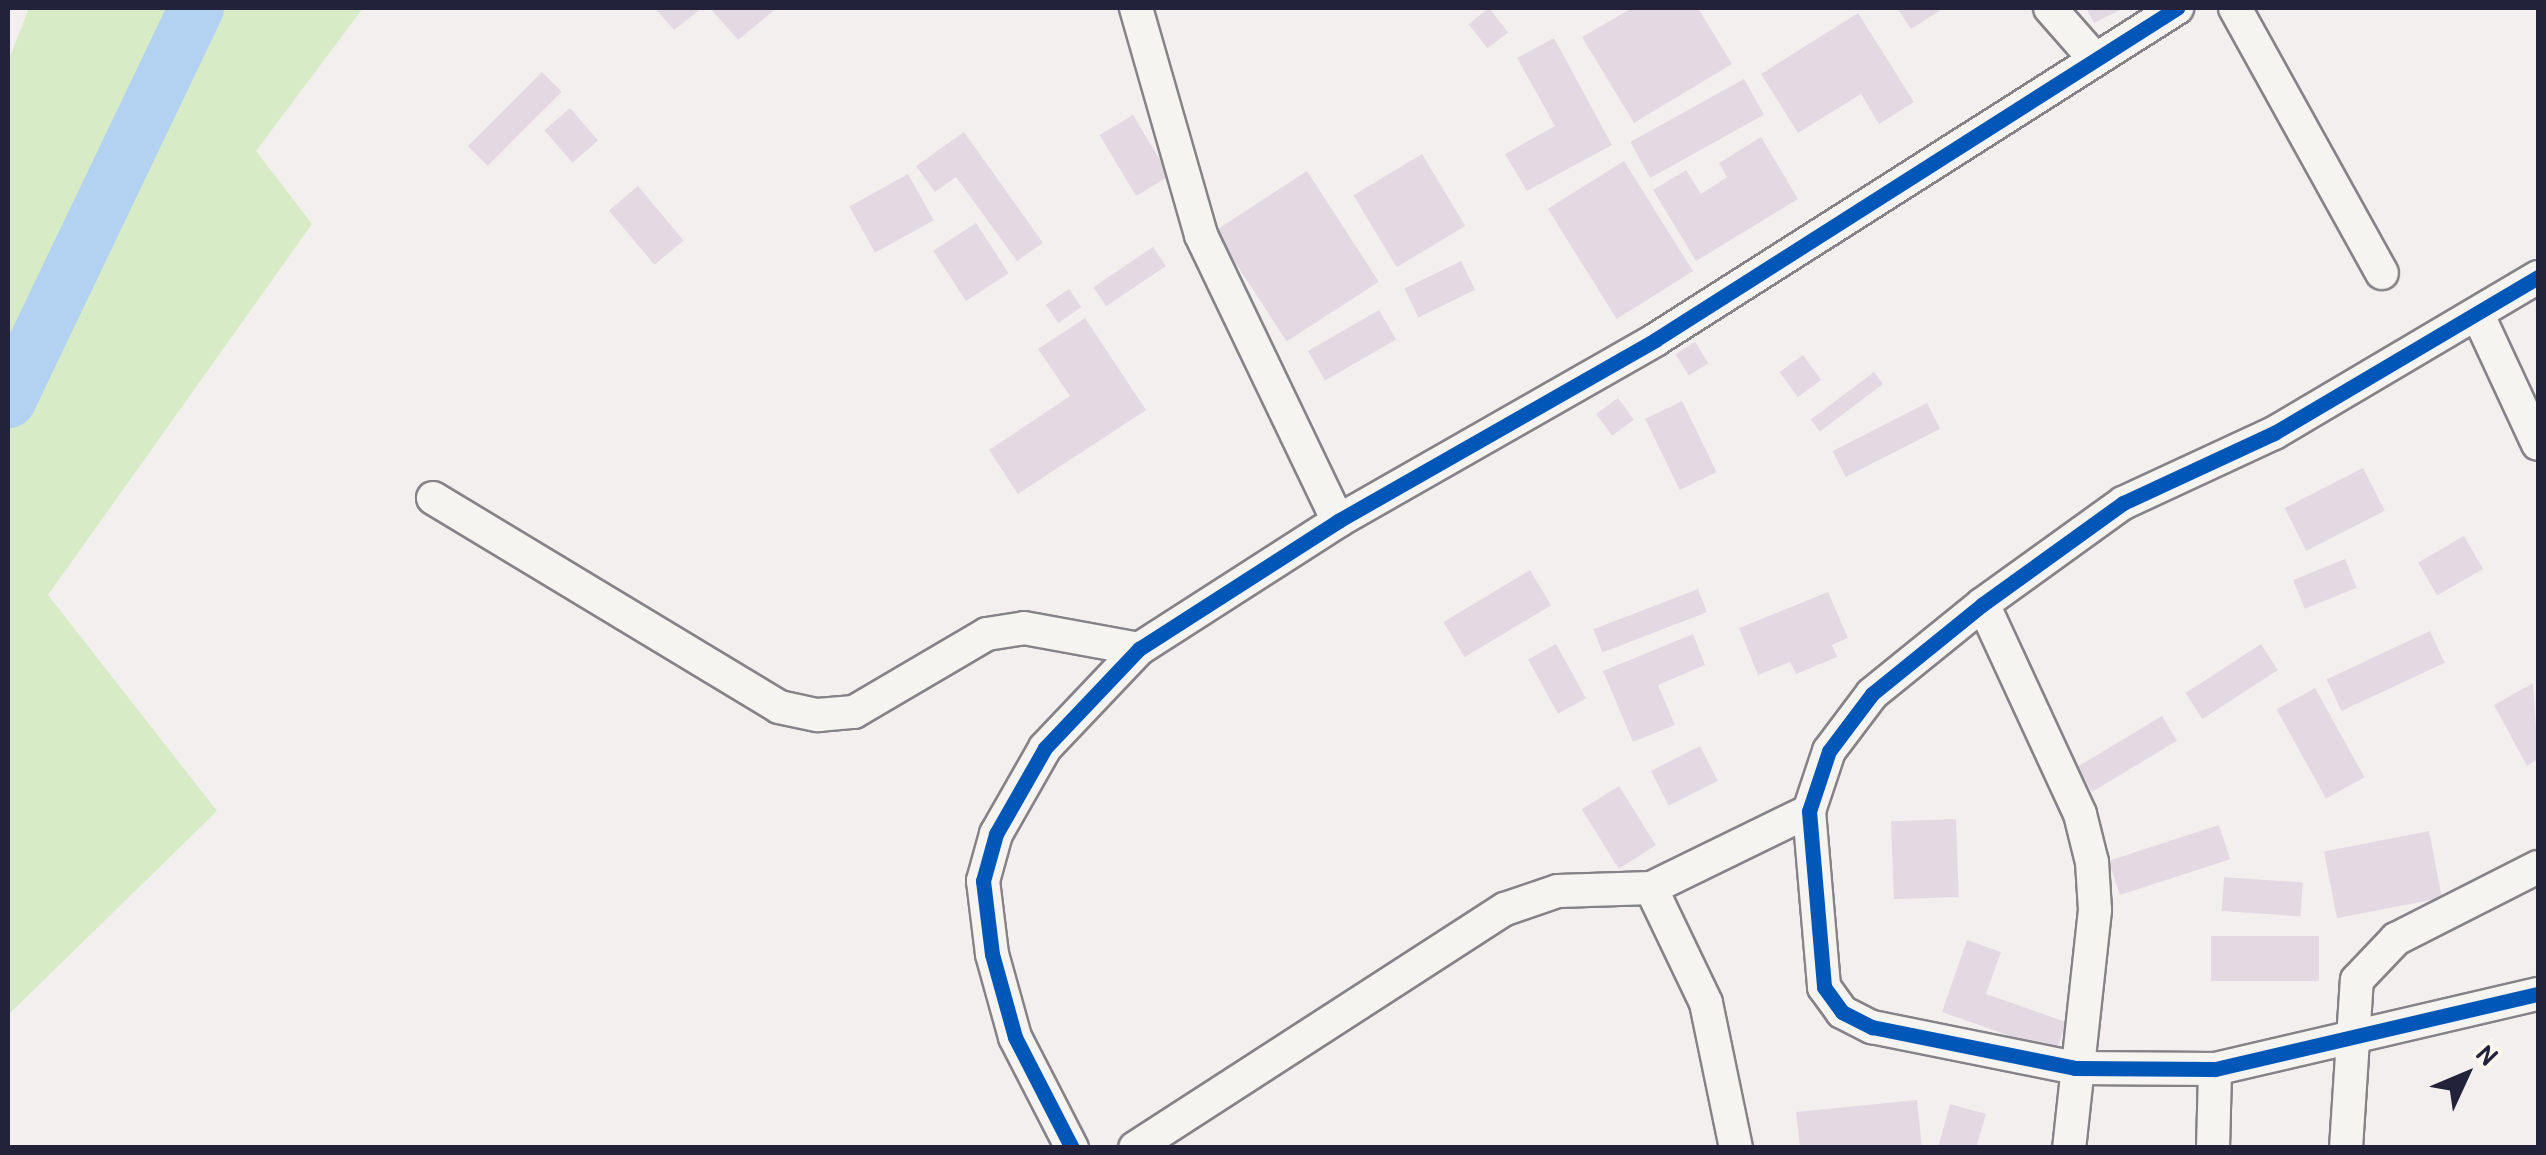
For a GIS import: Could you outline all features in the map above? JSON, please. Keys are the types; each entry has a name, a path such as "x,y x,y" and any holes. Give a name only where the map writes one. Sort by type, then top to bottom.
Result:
{"street":[{"path":"1136,8 1200,235 1338,521"},
{"path":"2050,8 2094,58"},
{"path":"1072,1148 1015,1037 992,954 984,882 996,834 1045,748 1139,648 1338,521 1655,340 2176,8"},
{"path":"2235,8 2382,273"},
{"path":"2538,277 2274,433 2123,503 1983,604 1872,694 1829,751 1808,811 1824,986 1842,1012 1872,1027 2075,1068 2215,1069 2351,1042 2538,994"},
{"path":"2478,315 2538,444"},
{"path":"433,498 779,707 854,712 987,634 1024,628 1139,648"},
{"path":"1983,604 2080,814 2092,862 2095,910 2069,1148"},
{"path":"1135,1148 1505,909 1558,891 1650,888 1808,811"},
{"path":"2346,1148 2357,980 2370,961 2473,896 2538,866"},
{"path":"1650,888 1706,1003 1736,1148"},
{"path":"2212,1148 2215,1069"}],"green space":[{"path":"29,8 363,8 256,151 312,224 48,595 217,811 8,1015 8,62"}],"building":[{"path":"655,8 702,8 674,30"},
{"path":"710,8 777,8 738,40"},
{"path":"1489,8 1508,32 1488,48 1469,24"},
{"path":"1632,8 1698,8 1732,64 1634,123 1582,37"},
{"path":"1897,8 1944,8 1911,29"},
{"path":"2086,8 2124,8 2094,23"},
{"path":"1858,13 1914,102 1879,124 1861,94 1798,133 1761,74"},
{"path":"1554,38 1612,145 1527,191 1505,154 1555,126 1517,58"},
{"path":"542,72 562,92 488,166 468,146"},
{"path":"1744,79 1764,115 1650,178 1630,142"},
{"path":"570,108 598,140 573,163 544,130"},
{"path":"1133,115 1170,176 1136,196 1100,135"},
{"path":"964,132 1043,243 1017,261 956,177 935,192 916,166"},
{"path":"1761,137 1798,199 1696,261 1653,190 1686,170 1701,194 1727,177 1719,163"},
{"path":"1422,154 1465,226 1397,267 1353,195"},
{"path":"1624,161 1693,271 1617,319 1548,209"},
{"path":"1307,171 1379,282 1287,342 1215,231"},
{"path":"908,174 934,220 875,253 849,206"},
{"path":"638,186 684,240 655,265 609,210"},
{"path":"976,223 1009,273 966,301 933,251"},
{"path":"1153,247 1166,266 1106,306 1093,287"},
{"path":"1461,261 1475,290 1418,317 1404,289"},
{"path":"1069,289 1081,307 1058,323 1046,305"},
{"path":"1379,310 1396,339 1325,380 1308,351"},
{"path":"1085,318 1146,410 1018,494 989,450 1070,396 1038,349"},
{"path":"1695,342 1708,363 1689,375 1675,354"},
{"path":"1803,355 1821,380 1798,397 1780,372"},
{"path":"1874,372 1883,384 1820,432 1811,420"},
{"path":"1618,398 1634,420 1612,436 1596,414"},
{"path":"1682,401 1717,472 1680,490 1645,419"},
{"path":"1927,403 1940,429 1846,477 1833,451"},
{"path":"2363,468 2385,511 2306,551 2285,508"},
{"path":"2464,536 2483,569 2437,595 2418,562"},
{"path":"2345,559 2357,588 2305,609 2293,580"},
{"path":"1530,570 1551,605 1465,657 1443,622"},
{"path":"1698,589 1707,612 1602,652 1593,629"},
{"path":"1828,592 1848,638 1832,645 1837,657 1796,674 1790,662 1758,675 1739,628"},
{"path":"2430,631 2445,663 2341,711 2327,679"},
{"path":"1693,634 1705,665 1658,685 1675,725 1633,742 1603,671"},
{"path":"1556,644 1586,698 1558,714 1528,660"},
{"path":"2261,644 2278,670 2202,719 2186,693"},
{"path":"2533,683 2538,759 2527,766 2494,705"},
{"path":"2315,688 2364,777 2326,799 2277,709"},
{"path":"2162,716 2177,741 2092,792 2077,767"},
{"path":"1700,746 1718,781 1669,806 1651,771"},
{"path":"1619,786 1656,845 1619,869 1582,809"},
{"path":"1956,819 1959,897 1894,899 1891,821"},
{"path":"2219,825 2230,859 2120,895 2109,861"},
{"path":"2429,831 2442,898 2337,918 2324,851"},
{"path":"2224,877 2303,883 2300,916 2222,911"},
{"path":"2211,936 2319,936 2319,981 2211,981"},
{"path":"1967,940 2001,952 1986,994 2066,1022 2056,1052 1942,1012"},
{"path":"1917,1100 1922,1148 1800,1148 1796,1112"},
{"path":"1950,1104 1986,1114 1976,1148 1938,1148"}],"waterway":[{"path":"8,400 196,8"}],"cycle path":[{"path":"1072,1148 1015,1037 992,954 983,881 996,834 1045,748 1139,649 1338,521 1655,340 2177,8"},
{"path":"2538,277 2274,433 2123,503 1983,604 1872,694 1829,751 1809,811 1824,987 1842,1012 1872,1027 2075,1068 2215,1069 2538,994"}]}
